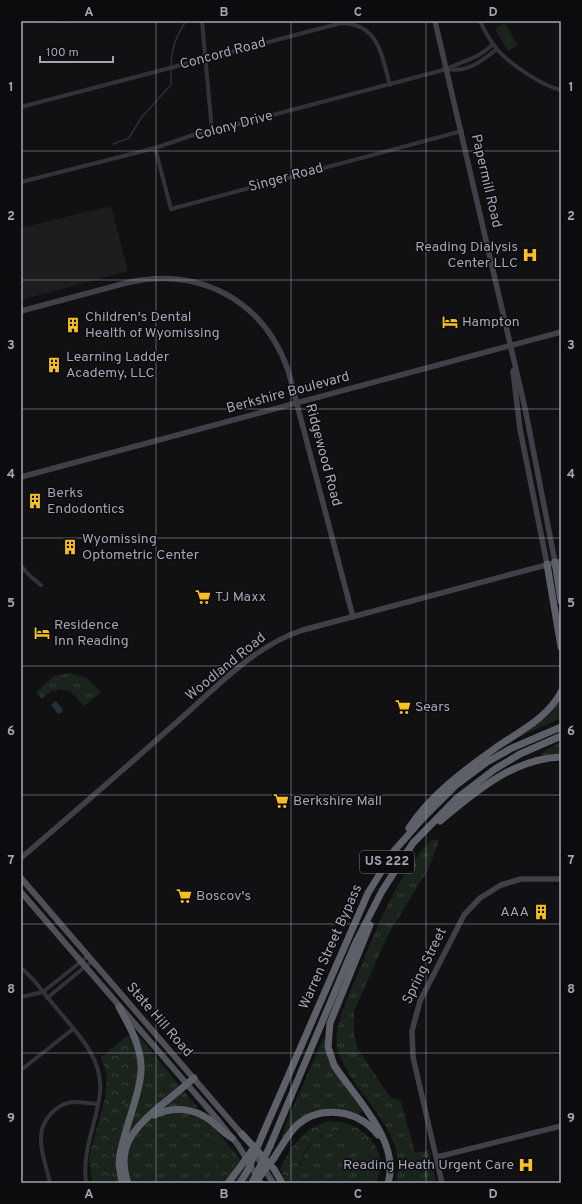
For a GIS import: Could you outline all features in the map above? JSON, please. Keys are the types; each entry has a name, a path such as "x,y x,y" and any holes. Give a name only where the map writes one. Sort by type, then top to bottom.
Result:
{"highway":[{"path":"558,562 561,601"},
{"path":"547,564 561,647"},
{"path":"394,851 418,814 434,798 454,780 493,750 540,718 553,705 561,692"},
{"name":"Warren Street Bypass","path":"240,1183 248,1170 368,893 394,851 423,818 455,786 487,762 512,748 561,727"},
{"name":"Warren Street Bypass","path":"252,1183 270,1146 343,973 382,891 413,843 457,798 495,769 520,754 561,736"},
{"path":"413,843 483,786 498,777 535,761 561,757"},
{"path":"382,891 330,1022 328,1043 330,1055 334,1065 386,1143 391,1160 388,1183"},
{"path":"119,1007 135,1039 142,1066 140,1080 119,1160 122,1183"},
{"path":"128,1183 125,1165 125,1148 134,1132 192,1076"},
{"path":"124,1139 140,1118 186,1082"},
{"path":"146,1119 167,1110 186,1110 206,1117 221,1132 232,1138"},
{"path":"255,1183 291,1132 306,1119 328,1112 345,1113 365,1122 380,1138 387,1162 384,1183"},
{"path":"242,1134 274,1169 282,1183"},
{"path":"228,1183 262,1136"}],"main road":[{"name":"Papermill Road","path":"435,21 490,250 510,347 526,408 558,562"},
{"name":"Ridgewood Road","path":"21,311 143,279 175,279 198,283 232,298 250,311 266,328 282,355 297,404 353,617"},
{"name":"Berkshire Boulevard","path":"21,477 510,347 561,332"},
{"name":"Papermill Road","path":"510,347 520,429 547,564"},
{"name":"Woodland Road","path":"21,858 263,649 291,634 558,562"},
{"name":"State Hill Road","path":"21,878 242,1134 273,1183"},
{"name":"Spring Street","path":"442,1183 413,1057 413,1025 420,1001 460,922 468,910 480,898 501,885 521,879 561,879"},
{"name":"State Hill Road","path":"21,892 84,964 119,1007 186,1082 232,1138 261,1183"},
{"path":"437,1158 561,1126"}],"street":[{"path":"55,21 70,21"},
{"path":"202,21 212,132"},
{"path":"480,21 493,44 506,58 542,82 561,90"},
{"name":"Concord Road","path":"21,107 330,25 350,23 362,27 374,37 390,84"},
{"name":"Colony Drive","path":"21,182 155,148 202,132 212,132 447,69 475,59 493,44"},
{"name":"Colony Drive","path":"447,69 457,71 472,66 497,49"},
{"name":"Singer Road","path":"155,148 171,209 462,132"},
{"path":"21,566 41,585"},
{"path":"21,997 45,994 90,959"},
{"path":"45,994 84,964"},
{"path":"21,968 45,994 86,1045 98,1068 100,1087 85,1152 86,1183"},
{"path":"21,1070 73,1029"},
{"path":"50,1183 40,1137 47,1119 52,1113 70,1102 97,1104"}],"shaded area":[{"path":"111,206 128,271 21,300 21,228"},
{"path":"56,701 63,710 58,714 51,705"}],"green space":[{"path":"505,23 518,45 508,51 495,29"},
{"path":"69,673 85,677 101,692 84,706 70,691 59,689 55,692 52,690 42,699 36,692 54,676"},
{"path":"561,700 561,718 514,739 547,717"},
{"path":"561,742 561,755 543,757 541,753"},
{"path":"434,839 439,841 429,868 389,933 354,1011 354,1034 358,1049 390,1097 401,1101 415,1153 429,1150 436,1183 396,1183 398,1164 395,1146 388,1130 378,1114 345,1068 336,1043 341,1014 387,907 410,866 424,848"},
{"path":"138,1035 239,1158 257,1183 113,1183 113,1148 118,1124 133,1074 134,1062 132,1049 127,1036"},
{"path":"127,1036 132,1049 134,1062 133,1074 118,1124 113,1148 113,1183 92,1183 89,1157 105,1098 107,1076 101,1057"},
{"path":"324,1037 329,1063 362,1111 359,1115 346,1111 326,1110 310,1117 282,1137 287,1121"},
{"path":"329,1121 341,1122 353,1126 371,1139 377,1148 380,1159 380,1171 376,1183 367,1183 371,1172 371,1162 365,1149 348,1135 335,1132 322,1136 311,1143 305,1151 294,1173 299,1179 300,1183 287,1183 280,1169 289,1153 305,1133 320,1124"},
{"path":"203,1122 219,1136 237,1162 221,1183 202,1183 213,1172 221,1155 218,1146 202,1125"},
{"path":"336,1132 342,1133 354,1139 365,1149 371,1161 370,1175 367,1183 300,1183 299,1179 294,1173 309,1147 318,1138 326,1134"}],"waterway":[{"path":"171,66 175,42 186,21"},
{"path":"113,144 129,138 141,118 171,85 171,69"}],"place":[{"name":"Reading Dialysis Center LLC","path":"530,255"},
{"name":"Hampton","path":"450,322"},
{"name":"Children's Dental Health of Wyomissing","path":"73,325"},
{"name":"Learning Ladder Academy, LLC","path":"54,365"},
{"name":"Berks Endodontics","path":"35,501"},
{"name":"Wyomissing Optometric Center","path":"70,547"},
{"name":"TJ Maxx","path":"203,597"},
{"name":"Residence Inn Reading","path":"42,633"},
{"name":"Sears","path":"403,707"},
{"name":"Berkshire Mall","path":"281,801"},
{"name":"Boscov's","path":"184,896"},
{"name":"AAA","path":"541,912"},
{"name":"Reading Heath Urgent Care","path":"526,1165"}]}
